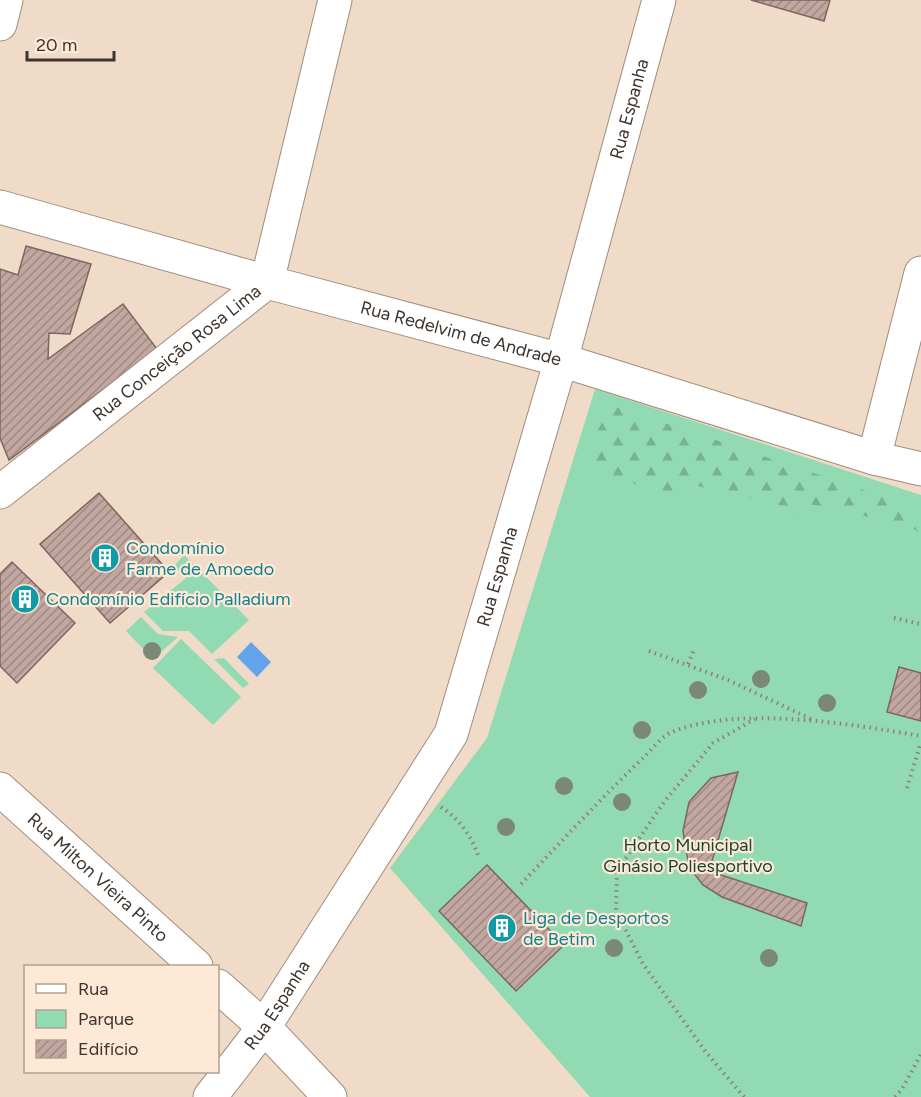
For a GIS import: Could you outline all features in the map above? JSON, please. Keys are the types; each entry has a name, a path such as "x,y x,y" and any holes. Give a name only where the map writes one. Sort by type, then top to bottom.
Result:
{"street":[{"path":"0,24 6,0"},
{"name":"Rua Conceição Rosa Lima","path":"0,492 267,282 335,0"},
{"name":"Rua Espanha","path":"210,1097 264,1028 451,734 561,360 659,0"},
{"name":"Rua Redelvim de Andrade","path":"0,207 267,282 561,360 874,458 921,469"},
{"path":"874,458 921,273"},
{"name":"Rua Milton Vieira Pinto","path":"0,789 195,965"},
{"path":"219,987 264,1028 330,1097"}],"path":[{"path":"894,618 921,624"},
{"path":"688,664 694,650"},
{"path":"649,651 728,680 814,720"},
{"path":"521,884 610,790 670,732 722,718 814,720 921,736"},
{"path":"744,1097 705,1051 643,964 616,911 617,871 664,802 713,743 754,719"},
{"path":"907,788 919,755 921,742"},
{"path":"415,790 452,814 473,840 479,858"},
{"path":"895,1097 902,1089 921,1054"}],"green space":[{"name":"Horto Municipal Ginásio Poliesportivo","path":"595,389 921,495 921,1097 590,1097 390,868 487,738"},
{"path":"611,405 921,509 921,534 910,526 805,503 791,525 779,518 784,506 685,483 667,497 639,485 599,476 584,457"},
{"path":"184,555 249,620 212,654 189,631 163,631 144,612 186,578 174,566"},
{"path":"141,617 158,634 178,637 153,659 126,631"},
{"path":"181,639 241,697 213,725 153,668"},
{"path":"224,658 249,684 243,688 214,659"}],"water":[{"path":"251,642 271,662 257,677 237,657"}],"building":[{"path":"751,0 830,0 824,21"},
{"path":"26,246 91,264 70,334 49,333 48,359 123,304 157,349 9,460 0,438 0,269 18,275"},
{"name":"Condomínio Farme de Amoedo","path":"99,493 169,572 110,623 40,544"},
{"name":"Condomínio Edifício Palladium","path":"12,562 75,623 17,683 0,666 0,574"},
{"path":"899,667 921,673 921,721 887,712"},
{"path":"738,772 709,871 807,903 801,926 722,897 703,885 689,867 683,831 689,802 711,778"},
{"name":"Liga de Desportos de Betim","path":"487,865 564,945 516,991 439,911"}],"place":[{"name":"Condomínio Farme de Amoedo","path":"105,558"},
{"name":"Condomínio Edifício Palladium","path":"25,599"},
{"name":"Liga de Desportos de Betim","path":"502,928"}]}
